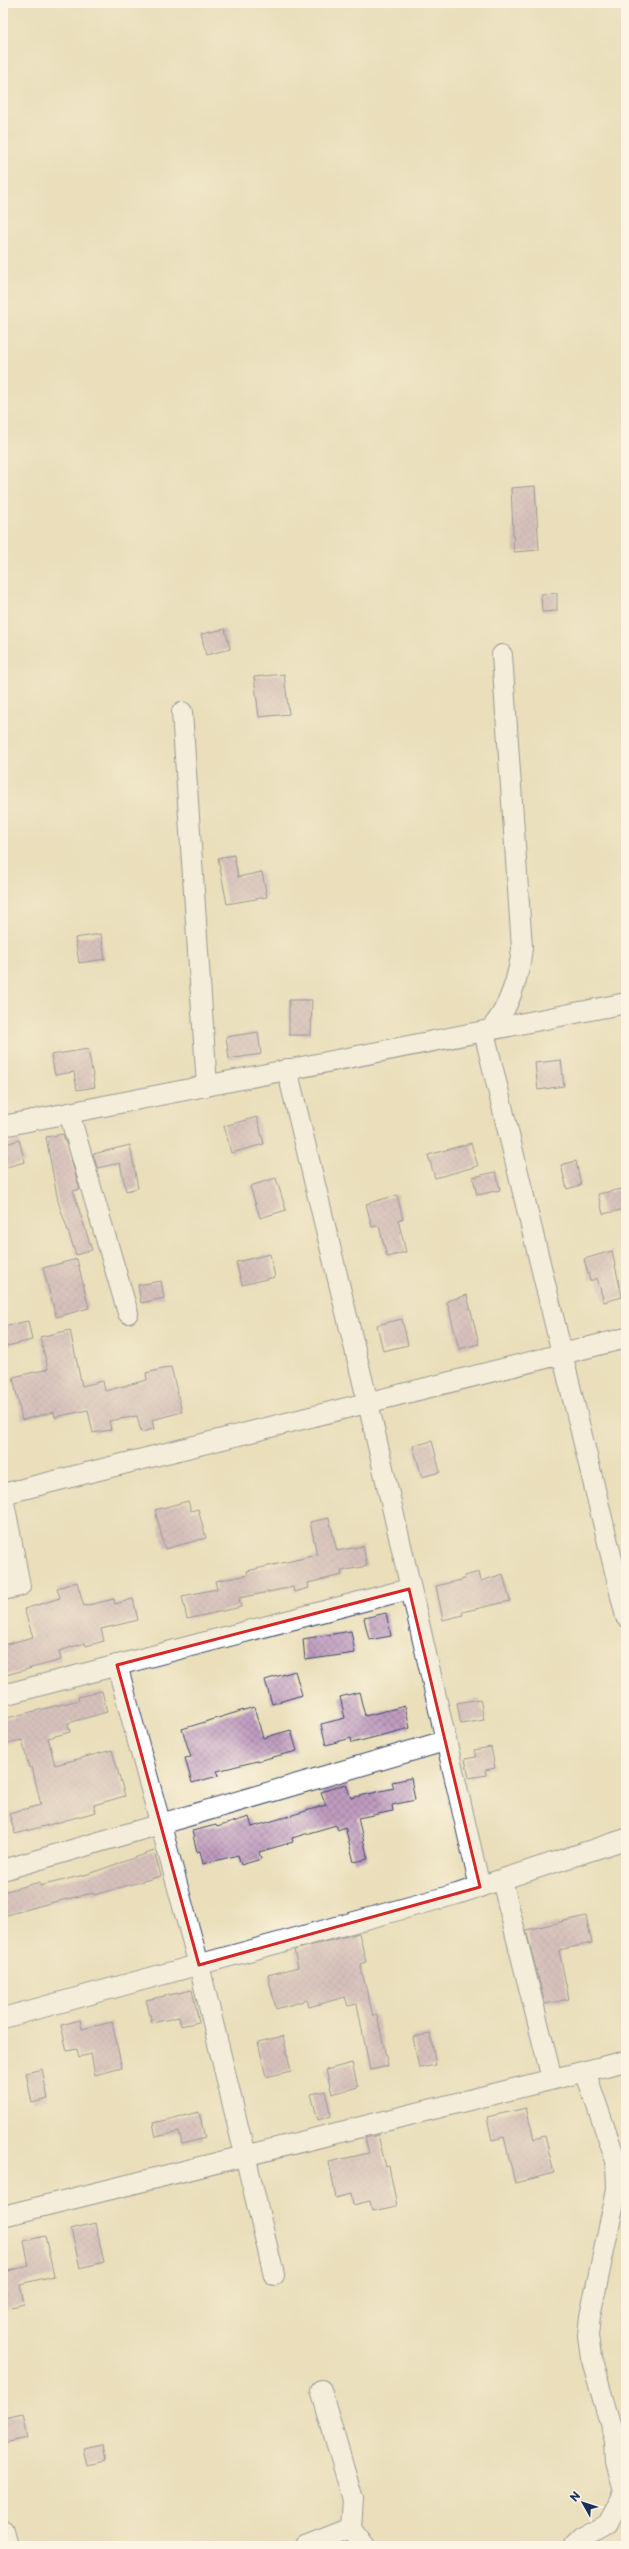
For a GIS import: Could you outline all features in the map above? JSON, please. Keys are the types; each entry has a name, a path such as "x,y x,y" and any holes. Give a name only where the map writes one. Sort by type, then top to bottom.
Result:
{"street":[{"path":"487,1032 502,1013 514,986 520,965 522,948 502,655"},
{"path":"182,712 207,1086"},
{"path":"3,1126 287,1069 487,1032 626,1003"},
{"path":"487,1032 626,1617"},
{"path":"287,1069 368,1403 480,1887"},
{"path":"69,1113 128,1313"},
{"path":"3,1590 20,1586 3,1495 626,1338"},
{"path":"3,1695 410,1589"},
{"path":"117,1665 199,1965 244,2157 274,2275"},
{"path":"3,1870 445,1741"},
{"path":"3,2018 480,1887 626,1839"},
{"path":"502,1880 552,2079"},
{"path":"3,2216 626,2061"},
{"path":"574,2546 581,2539 608,2524 624,2491 616,2463 615,2441 591,2356 588,2336 590,2316 617,2189 616,2161 585,2071"},
{"path":"321,2390 353,2500 351,2528 365,2546"},
{"path":"305,2546 351,2528"},
{"path":"3,2531 7,2546"}],"highlighted area":[{"path":"409,1589 480,1887 199,1965 117,1665"}],"building":[{"path":"535,486 539,550 514,552 511,488"},
{"path":"557,593 557,611 542,612 541,594"},
{"path":"225,629 230,649 206,655 201,634"},
{"path":"284,674 289,714 259,717 254,677"},
{"path":"234,855 238,877 262,872 267,897 227,904 218,858"},
{"path":"101,934 105,959 79,963 75,938"},
{"path":"289,1000 312,1000 311,1035 289,1035"},
{"path":"258,1032 261,1054 229,1059 226,1037"},
{"path":"88,1049 95,1087 77,1090 74,1072 55,1075 51,1055"},
{"path":"561,1060 564,1086 538,1090 535,1063"},
{"path":"257,1117 264,1144 231,1153 224,1126"},
{"path":"63,1134 80,1189 73,1191 92,1250 76,1255 58,1201 46,1137"},
{"path":"19,1140 25,1162 3,1168 3,1145"},
{"path":"471,1143 478,1166 435,1178 428,1155"},
{"path":"130,1145 138,1188 126,1191 120,1163 97,1168 93,1154"},
{"path":"576,1161 581,1185 567,1189 561,1165"},
{"path":"496,1172 500,1190 477,1195 473,1177"},
{"path":"276,1178 286,1210 260,1218 250,1186"},
{"path":"622,1189 626,1209 603,1214 598,1194"},
{"path":"397,1195 403,1219 398,1220 406,1252 387,1257 379,1226 372,1227 366,1204"},
{"path":"612,1251 622,1297 604,1302 597,1278 590,1281 584,1259"},
{"path":"270,1254 275,1277 242,1285 236,1262"},
{"path":"77,1259 89,1308 56,1317 43,1268"},
{"path":"161,1281 164,1298 141,1303 138,1285"},
{"path":"467,1295 479,1344 459,1349 447,1301"},
{"path":"402,1319 408,1345 383,1351 377,1325"},
{"path":"28,1321 32,1340 3,1347 3,1326"},
{"path":"70,1330 82,1386 103,1381 105,1391 147,1380 146,1373 171,1367 182,1412 152,1420 154,1429 141,1432 137,1416 109,1421 111,1430 93,1433 88,1410 55,1417 54,1412 22,1420 13,1377 48,1369 40,1337"},
{"path":"432,1441 440,1472 422,1477 413,1446"},
{"path":"188,1501 191,1511 198,1509 206,1538 165,1549 155,1510"},
{"path":"329,1518 337,1551 363,1546 367,1566 341,1571 342,1575 308,1583 309,1588 294,1592 293,1587 239,1598 241,1607 187,1619 182,1596 217,1589 215,1581 248,1575 247,1571 317,1555 310,1522"},
{"path":"479,1572 481,1581 503,1574 510,1601 462,1612 463,1615 443,1620 436,1586 465,1579 464,1576"},
{"path":"77,1582 84,1606 114,1599 115,1604 133,1599 138,1620 101,1629 104,1641 86,1646 85,1643 59,1651 61,1660 6,1675 3,1665 3,1645 33,1637 24,1609 60,1598 57,1588"},
{"path":"386,1613 391,1636 369,1640 364,1618"},
{"path":"351,1631 355,1653 305,1660 303,1639"},
{"path":"295,1671 302,1695 272,1704 265,1680"},
{"path":"102,1691 107,1712 68,1723 70,1732 48,1738 55,1765 112,1750 125,1796 94,1805 96,1812 15,1834 9,1813 41,1805 32,1767 29,1768 22,1740 3,1744 3,1719 79,1700 78,1697"},
{"path":"359,1692 365,1716 405,1706 410,1728 352,1743 351,1738 326,1745 321,1724 345,1718 340,1697"},
{"path":"480,1699 484,1720 461,1724 457,1703"},
{"path":"254,1707 263,1738 291,1730 297,1751 217,1771 218,1776 192,1783 185,1758 191,1757 182,1729"},
{"path":"491,1747 495,1768 485,1770 486,1775 469,1778 465,1759 476,1757 474,1750"},
{"path":"411,1778 415,1800 392,1805 393,1811 358,1818 368,1859 354,1862 345,1827 338,1830 336,1825 292,1838 293,1842 259,1852 261,1859 241,1865 238,1855 203,1864 200,1851 197,1852 192,1831 216,1825 217,1827 249,1817 252,1827 326,1805 321,1792 346,1784 351,1798 394,1788 392,1782"},
{"path":"154,1851 161,1876 94,1895 93,1893 54,1902 3,1916 3,1892 40,1882 40,1886 88,1874"},
{"path":"586,1916 592,1943 559,1950 569,1999 545,2004 526,1930"},
{"path":"359,1933 366,1962 360,1964 373,2016 377,2015 388,2066 370,2070 357,2004 348,2006 345,1997 309,2007 307,2000 276,2009 268,1975 298,1967 294,1950"},
{"path":"192,1990 199,2022 181,2026 179,2017 152,2023 146,2000"},
{"path":"80,2020 82,2029 112,2022 122,2068 95,2075 91,2054 79,2057 77,2049 67,2051 61,2025"},
{"path":"430,2034 436,2065 419,2068 413,2037"},
{"path":"283,2036 291,2071 266,2077 258,2042"},
{"path":"352,2063 358,2087 332,2094 326,2070"},
{"path":"42,2069 48,2099 32,2103 26,2073"},
{"path":"325,2091 331,2116 318,2120 311,2094"},
{"path":"526,2108 534,2139 545,2136 554,2173 515,2183 504,2137 492,2140 487,2117"},
{"path":"199,2112 205,2138 182,2144 179,2132 156,2137 153,2123"},
{"path":"378,2135 386,2167 389,2166 397,2206 372,2211 370,2201 353,2205 351,2194 336,2198 329,2162 369,2153 365,2138"},
{"path":"95,2223 104,2262 80,2268 71,2229"},
{"path":"45,2236 54,2276 20,2284 24,2304 3,2309 3,2272 29,2266 24,2241"},
{"path":"23,2414 28,2438 3,2443 3,2418"},
{"path":"102,2444 105,2461 87,2465 83,2448"}]}
